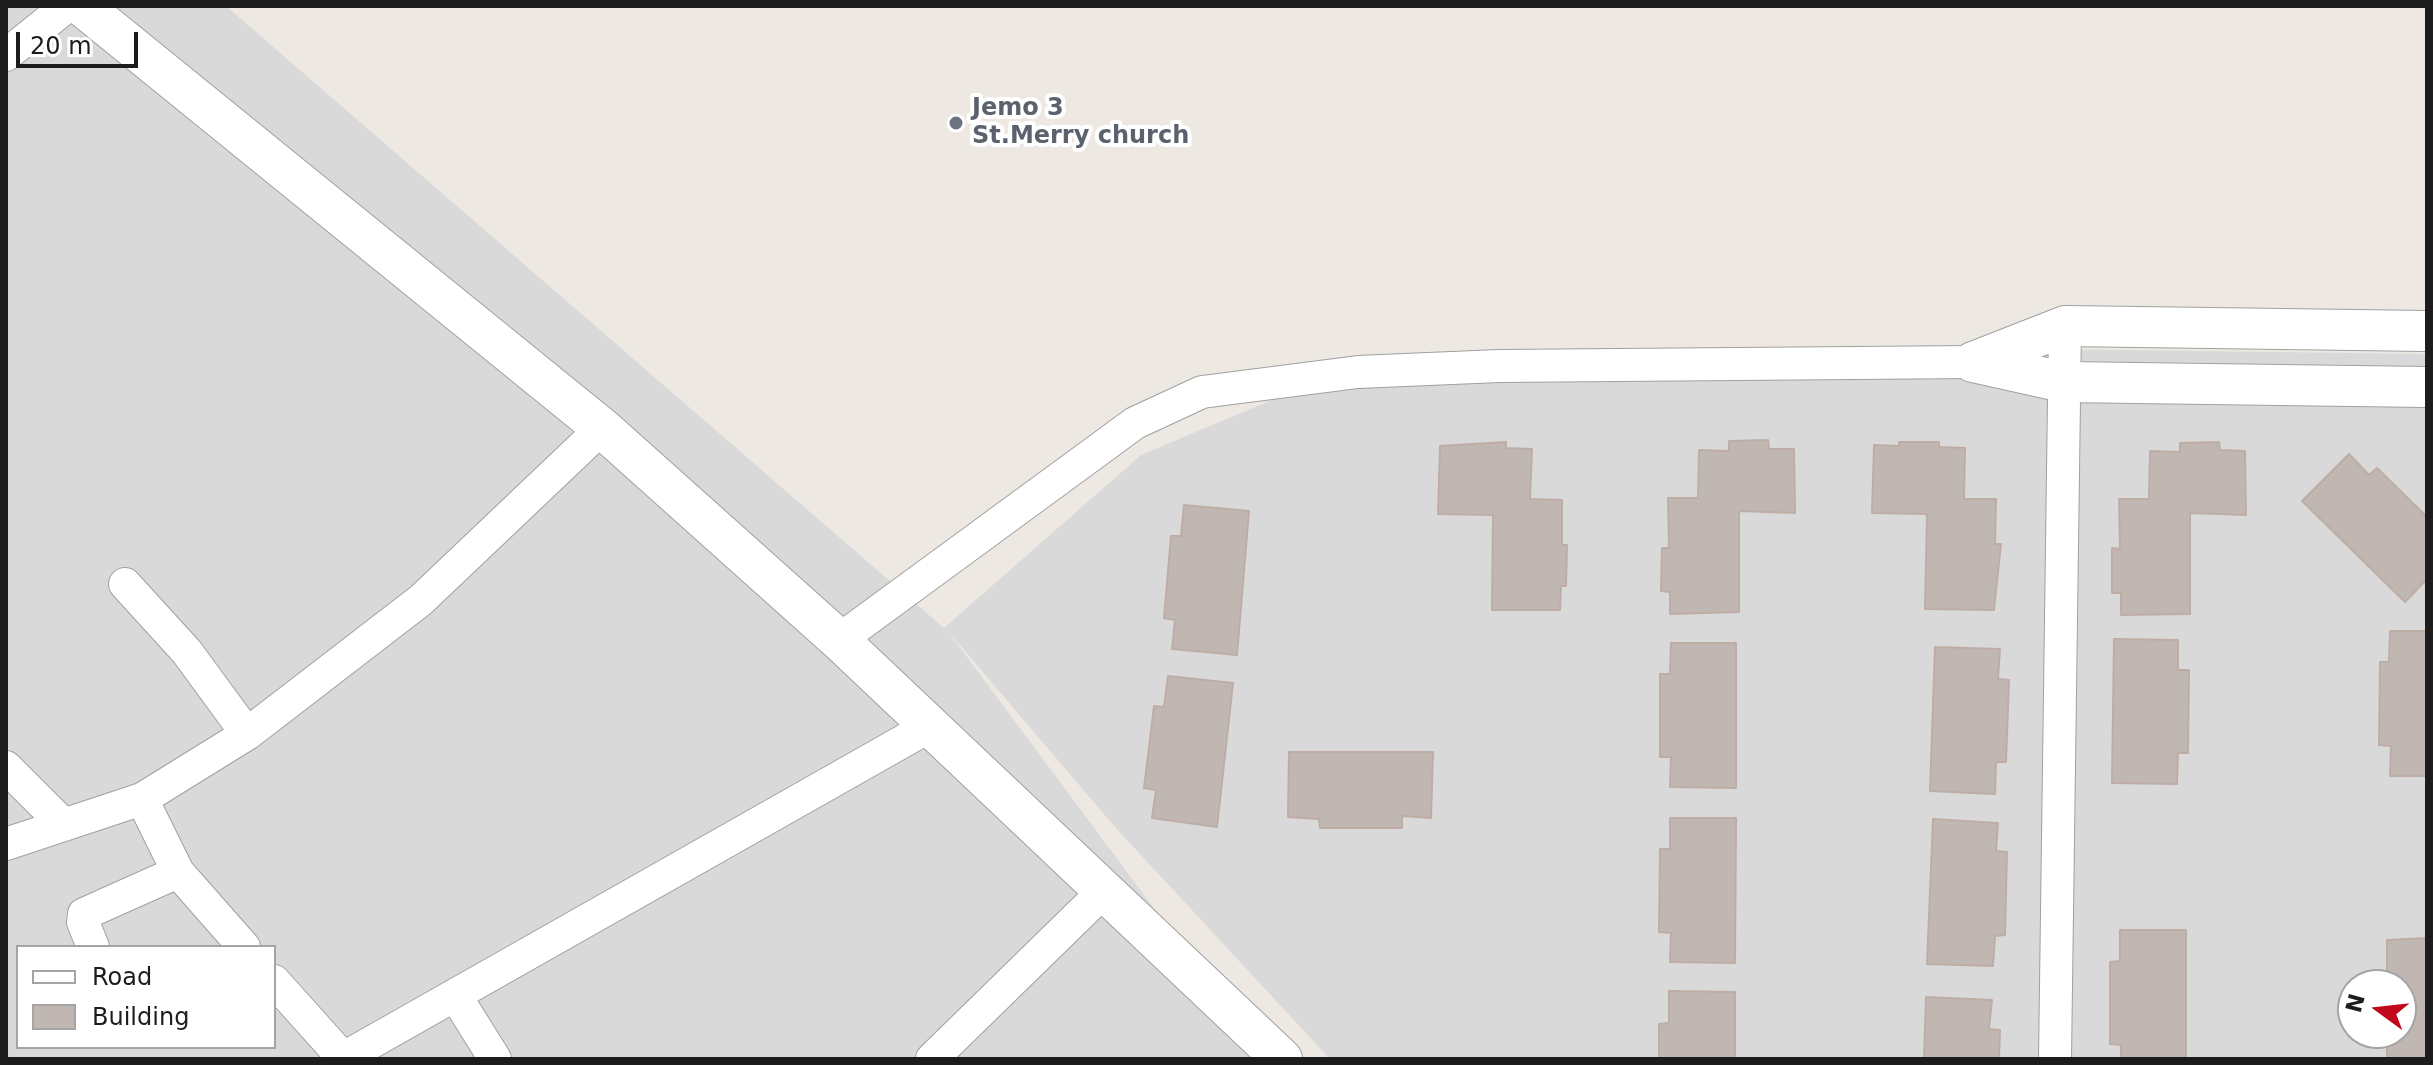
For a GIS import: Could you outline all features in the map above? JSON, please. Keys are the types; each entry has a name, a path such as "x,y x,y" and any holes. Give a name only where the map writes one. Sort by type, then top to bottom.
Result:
{"street":[{"path":"6,55 67,6"},
{"path":"82,6 602,428 839,640 1282,1059"},
{"path":"1973,362 2065,326 2427,331"},
{"path":"2055,1059 2065,326"},
{"path":"839,640 1135,423 1202,392 1358,372 1483,366 1973,362 2063,382 2427,387"},
{"path":"6,844 142,799 247,734 421,600 602,428"},
{"path":"125,584 187,652 247,734"},
{"path":"276,983 343,1059 930,726"},
{"path":"6,767 64,825"},
{"path":"142,799 178,872 242,945"},
{"path":"92,945 83,922 84,914 178,872"},
{"path":"932,1059 1104,891"},
{"path":"455,995 495,1059"}],"shaded area":[{"path":"6,6 226,6 944,628 1141,455 1355,365 2047,349 2427,354 2427,1059 1330,1059 1114,826 947,630 1266,1059 6,1059"}],"building":[{"path":"1768,440 1769,449 1794,449 1795,513 1739,511 1739,612 1670,614 1670,592 1661,591 1662,548 1669,548 1668,498 1698,498 1699,450 1729,451 1729,441"},
{"path":"1506,442 1506,448 1532,449 1530,499 1562,500 1562,545 1567,545 1566,586 1561,586 1560,610 1492,610 1493,515 1438,514 1440,446"},
{"path":"1899,442 1939,442 1939,447 1965,448 1964,499 1996,499 1995,544 2001,544 1994,610 1925,609 1927,514 1872,513 1874,445 1899,446"},
{"path":"2219,442 2220,450 2245,451 2246,515 2190,513 2190,614 2121,615 2121,593 2112,593 2112,548 2120,549 2119,499 2149,499 2150,451 2180,452 2180,443"},
{"path":"2349,454 2369,475 2377,468 2427,517 2427,579 2405,602 2302,501"},
{"path":"1184,505 1249,511 1237,655 1172,649 1175,620 1164,618 1171,536 1181,536"},
{"path":"2390,631 2427,631 2427,776 2390,776 2391,746 2379,745 2380,662 2389,662"},
{"path":"2114,639 2178,640 2178,670 2189,670 2188,753 2178,753 2177,784 2112,783"},
{"path":"1671,643 1736,643 1736,788 1670,787 1671,757 1660,757 1660,674 1670,674"},
{"path":"1935,647 2000,649 1998,679 2009,680 2006,762 1996,762 1995,794 1930,791"},
{"path":"1168,676 1233,683 1217,827 1152,818 1156,790 1144,788 1154,706 1164,707"},
{"path":"1289,752 1433,752 1431,818 1402,816 1402,828 1320,828 1319,819 1288,817"},
{"path":"1670,818 1736,818 1735,963 1670,962 1671,933 1659,932 1660,849 1670,849"},
{"path":"1933,819 1998,823 1996,851 2007,852 2005,935 1995,936 1993,966 1927,964"},
{"path":"2120,930 2186,930 2186,1059 2121,1059 2121,1045 2110,1044 2110,962 2120,961"},
{"path":"2427,938 2427,1059 2387,1059 2387,1049 2417,1049 2417,969 2387,969 2387,940"},
{"path":"1669,991 1735,992 1735,1059 1659,1059 1659,1024 1669,1023"},
{"path":"1926,997 1992,1000 1989,1029 2000,1030 1999,1059 1924,1059"}],"place":[{"name":"Jemo 3 St.Merry church","path":"956,123"}]}
